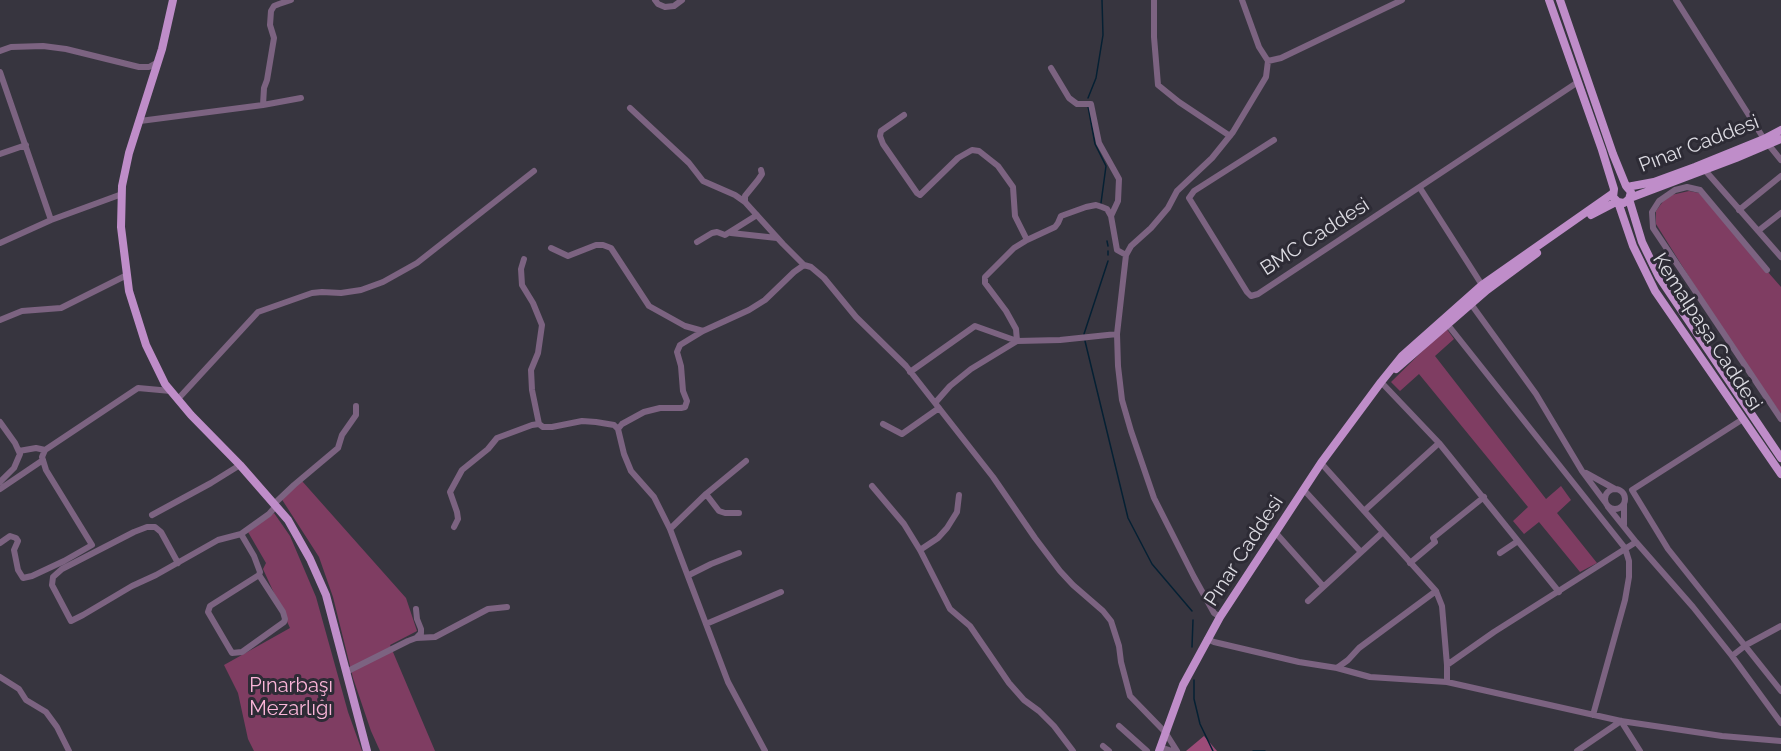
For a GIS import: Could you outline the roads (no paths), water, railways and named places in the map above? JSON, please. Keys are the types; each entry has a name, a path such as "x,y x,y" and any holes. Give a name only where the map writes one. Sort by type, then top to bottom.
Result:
{"main road":[{"path":"173,0 159,62 129,153 122,194 121,227 129,291 146,345 165,384 191,416 240,465 288,520 310,559 326,595 367,751"},
{"name":"Kemalpaşa Caddesi","path":"1549,0 1615,197 1637,255 1655,291 1781,474"},
{"name":"Kemalpaşa Caddesi","path":"1560,0 1613,154 1630,192 1642,242 1659,277 1781,458"},
{"name":"Pınar Caddesi","path":"1767,142 1781,130"},
{"name":"Pınar Caddesi","path":"1630,198 1767,142 1781,139"},
{"name":"Pınar Caddesi","path":"1627,187 1703,168"},
{"path":"1627,187 1621,185 1615,197 1624,203 1630,198"},
{"name":"Pınar Caddesi","path":"1160,749 1183,685 1220,617 1321,462 1402,356 1482,285 1615,197"},
{"name":"Pınar Caddesi","path":"1381,382 1487,290 1615,197"}],"street":[{"path":"263,105 274,38 270,25 271,11 274,6 291,0"},
{"path":"655,0 665,7 674,6 682,0"},
{"path":"1154,0 1158,85 1230,136"},
{"path":"1220,617 1214,613 1194,577 1154,498 1122,400 1117,334 1126,255 1131,246 1151,228 1178,192 1230,136 1266,77 1268,61 1259,47 1242,0"},
{"path":"1268,61 1281,58 1402,0"},
{"path":"1676,0 1767,142 1781,160"},
{"path":"0,51 11,47 43,46 139,66 149,67 159,62"},
{"path":"1051,68 1069,98 1077,104 1091,104 1099,143 1119,180 1118,201 1111,216"},
{"path":"0,72 51,220"},
{"name":"BMC Caddesi","path":"1274,140 1194,191 1189,198 1246,292 1251,296 1258,294 1420,188 1578,82"},
{"path":"140,121 301,98"},
{"path":"630,108 689,163 703,181 745,202 804,265 811,267 824,278 856,316 896,355 993,477 1060,571 1111,621 1130,696 1165,732 1177,751"},
{"path":"904,115 881,131 880,136 883,144 917,193 920,195 958,159 972,150 979,151 998,166 1013,187 1015,216 1027,240"},
{"path":"0,154 26,145"},
{"path":"1703,168 1781,257"},
{"path":"745,202 745,196 762,174 761,170"},
{"path":"178,399 258,312 312,293 351,292 383,282 417,263 534,171"},
{"path":"1739,210 1781,176"},
{"path":"1767,270 1700,190 1687,187 1675,190 1659,201 1652,212 1653,228 1781,419"},
{"path":"1420,188 1482,285"},
{"path":"0,243 51,220 122,194"},
{"path":"1017,340 1016,329 1006,310 985,283 986,277 1014,248 1055,227 1061,216 1096,205 1107,209 1111,216 1117,250 1126,255"},
{"path":"1758,231 1781,213"},
{"path":"697,242 712,233 725,235 730,233 757,215"},
{"path":"730,233 778,238"},
{"path":"551,248 568,256 596,245 611,248 649,306 685,326 703,332"},
{"path":"524,259 521,269 522,285 533,303 542,326 538,353 532,364 531,378 539,424"},
{"path":"618,429 622,424 644,412 660,408 685,407 687,401 683,391 677,349 680,345 765,300 801,265 804,265"},
{"path":"0,320 22,311 61,308 127,275"},
{"path":"1471,304 1536,394 1582,471 1606,504 1636,542 1694,607 1781,723"},
{"path":"1448,325 1625,548 1629,561 1625,600 1593,715"},
{"path":"910,372 975,326 1017,340 1060,340 1117,334"},
{"path":"882,424 902,434 937,405 950,386 971,369 1017,340"},
{"path":"1381,382 1439,443 1559,591"},
{"path":"0,543 10,536 16,537 18,570 23,578 64,561 92,545 46,470 42,457 45,450 138,388 171,391"},
{"path":"178,563 161,532 155,527 147,527 62,569 53,577 52,585 71,621 132,586 178,563 218,540 241,534 269,514 275,505 338,448 342,435 356,416 356,406"},
{"path":"1624,494 1743,419"},
{"path":"454,527 458,519 450,492 462,470 491,447 497,438 539,424 543,427 552,427 582,421 614,425 618,429 631,471 654,497 670,529 728,682 765,751"},
{"path":"0,422 20,454 18,462 0,482"},
{"path":"1364,511 1439,443"},
{"path":"19,451 36,448 45,450"},
{"path":"0,489 43,460"},
{"path":"670,529 706,494 746,461"},
{"path":"1321,462 1436,591 1443,606 1447,682"},
{"path":"152,515 240,465"},
{"path":"1582,471 1624,494"},
{"path":"872,486 904,524 950,609 970,626 1009,683 1024,700 1054,726 1073,751"},
{"path":"1606,504 1607,493 1615,489"},
{"path":"1304,490 1360,551"},
{"path":"1632,490 1668,549 1781,691"},
{"path":"706,494 719,511 739,513"},
{"path":"1624,494 1624,526"},
{"path":"920,550 938,538 947,528 957,512 959,495"},
{"path":"1410,563 1435,542 1433,538 1484,497"},
{"path":"1606,504 1618,509 1624,504"},
{"path":"1275,532 1323,586"},
{"path":"1308,601 1383,532"},
{"path":"241,534 254,556 259,575 283,612 285,619 242,652 232,653 208,612 210,606 259,575"},
{"path":"1500,553 1518,541"},
{"path":"1447,665 1636,542"},
{"path":"689,575 738,554"},
{"path":"1337,668 1359,648 1436,591"},
{"path":"706,624 781,592"},
{"path":"416,638 435,637 488,609 507,607"},
{"path":"346,672 416,638 421,633 416,609"},
{"path":"1732,656 1746,645 1781,626"},
{"path":"1208,639 1370,677 1447,682 1621,721 1722,736 1781,741"},
{"path":"0,677 19,689 26,700 46,712 57,727 69,751"},
{"path":"1577,751 1621,721"},
{"path":"1621,721 1640,751"},
{"path":"1119,726 1147,751"},
{"path":"1160,749 1172,751"}],"waterway":[{"path":"1088,98 1096,78 1103,35 1102,0"},
{"path":"1088,106 1095,144 1106,166 1101,203"},
{"path":"1107,241 1108,246"},
{"path":"1084,334 1108,261"},
{"path":"1085,341 1128,518 1152,564 1192,611"},
{"path":"1192,647 1193,620"},
{"path":"1194,680 1194,699 1200,724 1213,751"},
{"path":"1253,751 1265,751"}],"park label":[{"name":"Pınarbaşı Mezarlığı","path":"291,698"}]}
